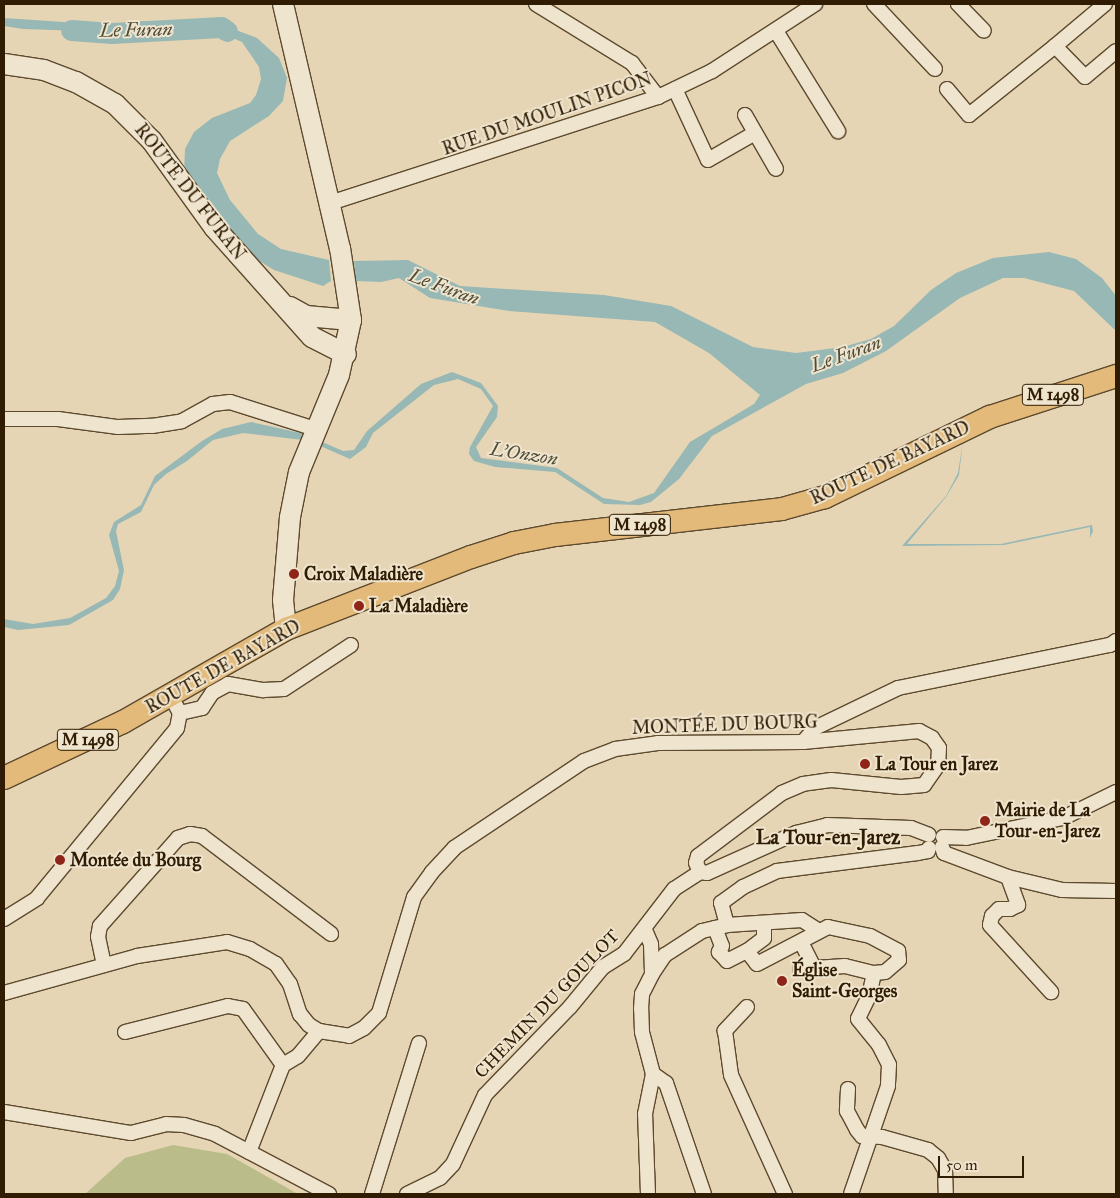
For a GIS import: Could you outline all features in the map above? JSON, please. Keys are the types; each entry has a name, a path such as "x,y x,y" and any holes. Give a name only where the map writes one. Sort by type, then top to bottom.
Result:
{"main road":[{"path":"283,4 340,248 348,288 351,320 346,354 299,472 290,517 282,605 286,629"},
{"path":"294,4 323,138 330,204"},
{"name":"ROUTE DU FURAN","path":"4,64 44,70 76,82 115,104 152,141 214,227 312,337 346,354"},
{"name":"ROUTE DU FURAN","path":"284,304 306,316 351,320"},
{"name":"ROUTE DE BAYARD","path":"4,778 175,704 286,629 514,543 782,509 826,496 990,417 1116,376"}],"street":[{"path":"536,4 632,63 658,97"},
{"name":"RUE DU MOULIN PICON","path":"330,204 658,97 712,71 815,4"},
{"path":"874,4 935,69"},
{"path":"958,4 984,31"},
{"path":"947,89 969,115 1056,46 1105,4"},
{"path":"776,31 838,131"},
{"path":"1056,46 1085,77 1116,51"},
{"path":"675,89 708,160 755,133"},
{"path":"745,115 776,169"},
{"path":"4,419 58,419 118,427 152,426 182,421 213,404 230,402 315,429"},
{"path":"803,742 815,728 898,688 1110,645 1116,640"},
{"path":"4,919 37,898 176,728 175,704 202,708 212,693 228,684 263,690 284,688 351,645"},
{"name":"MONTÉE DU BOURG","path":"319,1031 349,1036 364,1028 379,1013 414,898 454,848 584,761 615,749 658,743 803,742 919,731 932,738 939,748 938,765 924,785 901,787 831,780 803,784 782,793 698,856 696,863 700,872"},
{"path":"764,923 764,938 747,951 727,961 719,952 722,946 721,903 743,887 777,871 918,854 928,851 936,841 966,838 1063,818 1116,792"},
{"name":"CHEMIN DU GOULOT","path":"408,1194 440,1178 453,1164 485,1095 570,1007 603,967 624,954 645,930 651,915 674,890 700,872 707,873 796,833 827,825 911,828 936,841"},
{"path":"104,965 98,937 100,926 178,838 190,834 202,836 331,934"},
{"path":"936,841 944,853 1008,877 1062,890 1116,891"},
{"path":"1008,877 1018,905 1010,909 999,909 992,916 990,925 1052,992"},
{"path":"648,1194 645,1114 653,1074 642,1032 641,1009 642,994 652,974 665,955 702,931 721,926 802,920 819,931"},
{"path":"747,951 758,964 828,927 870,936 898,951 900,960 885,972 874,973 845,966 807,968 801,942"},
{"path":"645,930 651,944 652,974"},
{"path":"4,993 137,956 228,942 250,949 276,964 290,984 300,1014 319,1031 298,1056 283,1065 249,1152"},
{"path":"851,1194 872,1138 888,1086 889,1065 879,1045 858,1019 869,996 874,973"},
{"path":"125,1032 228,1006 243,1009 283,1065"},
{"path":"747,1007 725,1031 731,1075 785,1194"},
{"path":"372,1194 419,1043"},
{"path":"653,1074 666,1083 704,1194"},
{"path":"848,1089 847,1111 851,1124 862,1136 882,1137 928,1150 938,1158 945,1170 946,1194"},
{"path":"4,1112 131,1133 166,1124 184,1125 215,1134 329,1194"}],"green space":[{"path":"173,1145 227,1154 298,1194 85,1194 125,1158"}],"water":[{"path":"4,18 108,25 148,21 212,21 257,38 279,58 287,78 283,101 269,116 230,141 220,159 217,173 230,200 258,234 281,249 329,260 331,281 323,286 274,270 251,256 184,173 185,149 194,132 212,118 250,103 256,95 261,79 259,67 242,42 212,29 114,32 23,29 4,26"},
{"path":"1049,252 1076,259 1102,278 1116,296 1116,331 1074,291 1024,278 1003,278 960,298 886,351 843,373 806,384 712,436 679,479 651,502 640,505 604,504 555,472 495,467 474,461 469,454 470,447 493,406 481,389 458,379 434,385 373,433 366,447 350,459 318,445 320,441 343,451 354,450 367,431 421,384 452,372 481,383 498,406 497,417 476,447 481,458 557,468 603,498 629,502 654,493 690,442 754,404 760,395 709,353 655,322 509,311 430,298 399,278 381,282 356,281 354,261 408,260 460,286 604,295 671,306 753,347 796,353 843,347 871,339 894,326 931,290 956,273 993,258"},
{"path":"251,422 305,434 303,440 243,433 213,440 154,485 141,512 118,524 116,531 124,570 120,589 113,600 69,625 18,630 4,627 4,619 33,624 70,618 106,598 115,586 119,571 109,535 114,522 141,505 155,476 202,441 222,429"},
{"path":"963,441 959,475 946,497 907,544 1001,544 1092,525 1093,531 1090,538 1090,527 1004,545 902,546 946,496 958,473"}],"waterway":[{"name":"Le Furan","path":"71,30 112,33 221,27 227,31"}],"place":[{"name":"Croix Maladière","path":"294,574"},
{"name":"La Maladière","path":"359,606"},
{"name":"La Tour en Jarez","path":"865,764"},
{"name":"Mairie de La Tour-en-Jarez","path":"985,821"},
{"name":"Montée du Bourg","path":"60,860"},
{"name":"Église Saint-Georges","path":"782,981"}],"district":[{"name":"La Tour-en-Jarez","path":"828,837"}],"water label":[{"name":"L'Onzon","path":"524,454"}]}
